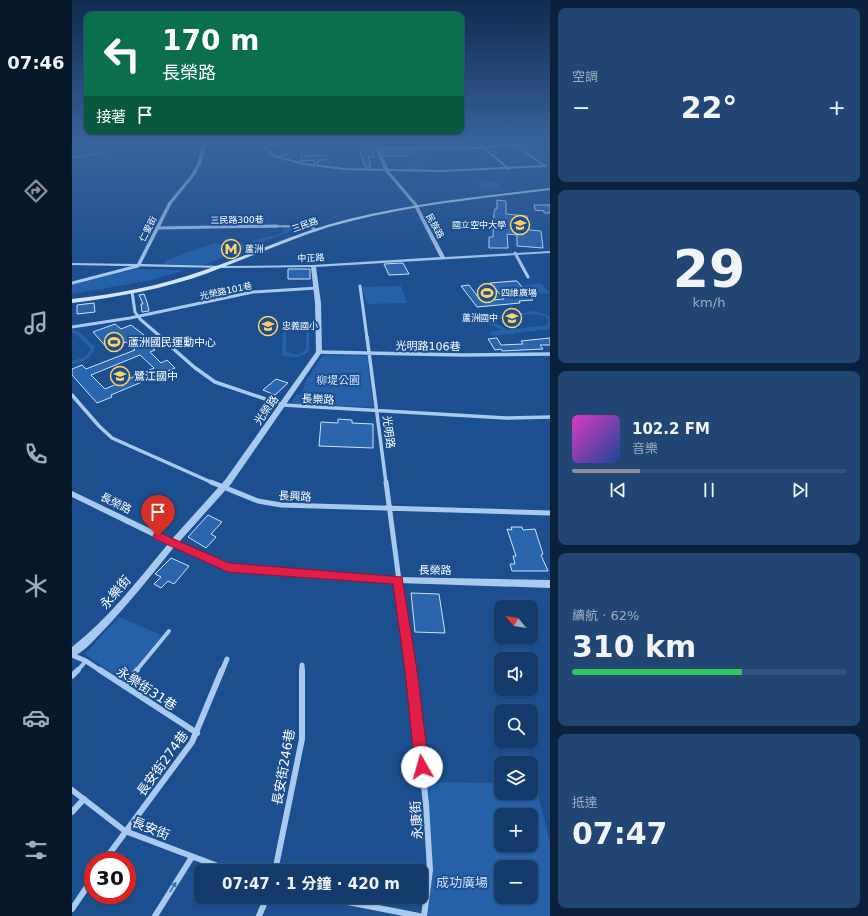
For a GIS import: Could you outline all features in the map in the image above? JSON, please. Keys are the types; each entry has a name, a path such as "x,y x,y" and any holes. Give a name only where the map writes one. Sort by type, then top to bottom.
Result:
{"main road":[{"name":"三民路","path":"72,300 132,292 177,281 314,229 369,215 416,206 550,188"},
{"name":"三民路","path":"72,300 147,286 214,267"}],"street":[{"name":"仁愛街","path":"138,266 170,204 186,185"},
{"name":"民族路","path":"398,185 416,206 443,258"},
{"name":"三民路300巷","path":"158,228 308,226 314,229"},
{"name":"中正路","path":"72,264 214,267 313,266 550,252"},
{"path":"515,253 528,277"},
{"path":"72,283 138,266"},
{"path":"313,266 317,288 319,352"},
{"name":"光明路","path":"360,286 370,354 398,580"},
{"name":"光榮路101巷","path":"72,327 138,316 253,292 317,288"},
{"path":"132,292 135,312 138,316"},
{"name":"長樂路","path":"138,316 194,367 215,382 283,405 506,418 550,417"},
{"name":"光明路106巷","path":"319,352 486,356 550,354"},
{"name":"光榮路","path":"173,543 223,487 283,405 319,352"},
{"name":"長興路","path":"72,395 99,426 112,438 258,501 281,505 550,513"},
{"name":"長榮路","path":"72,494 173,543 228,567 398,580 550,584"},
{"name":"永樂街","path":"72,654 119,609 173,543"},
{"name":"永康街","path":"398,580 411,670 426,804 430,870 424,916"},
{"path":"124,686 169,632"},
{"name":"永樂街31巷","path":"72,654 86,661 197,733"},
{"name":"長安街274巷","path":"110,852 192,742 197,733 226,659"},
{"path":"72,676 86,661"},
{"name":"長安街246巷","path":"276,864 302,739 302,666"},
{"name":"長安街","path":"72,790 125,831 212,864"},
{"path":"72,812 84,799"},
{"path":"155,916 192,857"},
{"path":"72,909 84,891"},
{"path":"259,916 264,904"},
{"path":"358,904 419,916"}],"green space":[{"path":"479,185 500,185 504,191 482,191"},
{"path":"283,227 302,227 203,265 163,264 167,260 214,243 232,246 283,233"},
{"path":"136,269 182,271 147,281 72,294 72,284"},
{"path":"541,283 550,293 531,295 523,285"},
{"path":"401,286 407,303 367,304 362,287"},
{"name":"四維廣場","path":"491,287 500,298 482,300 474,289"},
{"path":"535,311 550,316 550,329 492,336 490,332 501,330 490,324 490,319 495,316","holes":["535,314 545,316 549,321 547,325 508,330 496,322 500,318"]},
{"path":"283,320 286,320 286,324 298,321 309,325 309,351 297,357 282,356","holes":["291,324 306,326 306,349 299,354 293,354 286,350 286,328"]},
{"path":"72,330 78,331 95,347 89,357 72,364 72,361 85,357 91,349 76,334 72,333"},
{"name":"柳堤公園","path":"322,356 367,356 373,407 295,404 291,402 296,395 302,394 306,381"},
{"path":"119,617 162,635 124,682 85,654"},
{"name":"成功廣場","path":"424,782 494,783 494,800 538,800 538,794 550,843 550,916 424,916 425,904 428,904 429,863"}],"building":[{"path":"497,200 506,201 506,214 527,216 529,230 541,231 543,248 517,246 517,235 507,234 508,248 489,248 489,237 493,237 494,213 495,209 497,209"},
{"path":"534,205 550,205 550,213 535,210"},
{"path":"403,263 409,274 389,275 384,264"},
{"path":"288,269 310,269 310,279 288,279"},
{"path":"517,281 533,300 519,301 520,303 477,307 461,286 469,285 481,301 504,299 490,283"},
{"path":"144,294 149,311 142,312 141,304 143,304 139,295"},
{"path":"94,303 95,312 77,314 77,305"},
{"path":"115,324 121,329 131,325 144,335 140,337 155,350 150,352 161,363 167,360 175,368 111,395 112,397 97,403 72,375 72,369 82,365 86,369 135,350 126,342 108,349 93,332","holes":["140,355 154,368 105,389 91,375"]},
{"path":"497,338 501,345 523,344 521,341 550,338 550,345 540,345 543,349 502,351 501,349 495,350 488,339"},
{"path":"276,379 288,383 275,395 263,390"},
{"path":"338,419 352,420 352,423 373,424 373,448 319,446 321,422 338,423"},
{"path":"208,515 222,522 211,534 216,537 206,548 188,537"},
{"path":"511,527 522,527 523,530 535,529 543,554 541,555 548,571 512,571 510,564 515,564 513,556 516,556 507,529 512,530"},
{"path":"171,558 189,566 174,584 168,581 161,588 154,584 161,577 155,574"},
{"path":"411,593 439,594 445,633 415,632"}],"place":[{"name":"國立空中大學","path":"520,225"},
{"name":"蘆洲","path":"231,249"},
{"name":"四維廣場","path":"487,293"},
{"name":"蘆洲國中","path":"512,318"},
{"name":"忠義國小","path":"268,326"},
{"name":"蘆洲國民運動中心","path":"114,342"},
{"name":"鷺江國中","path":"120,376"}],"route":[{"path":"158,536 228,567 398,580 411,670 422,767"}]}
